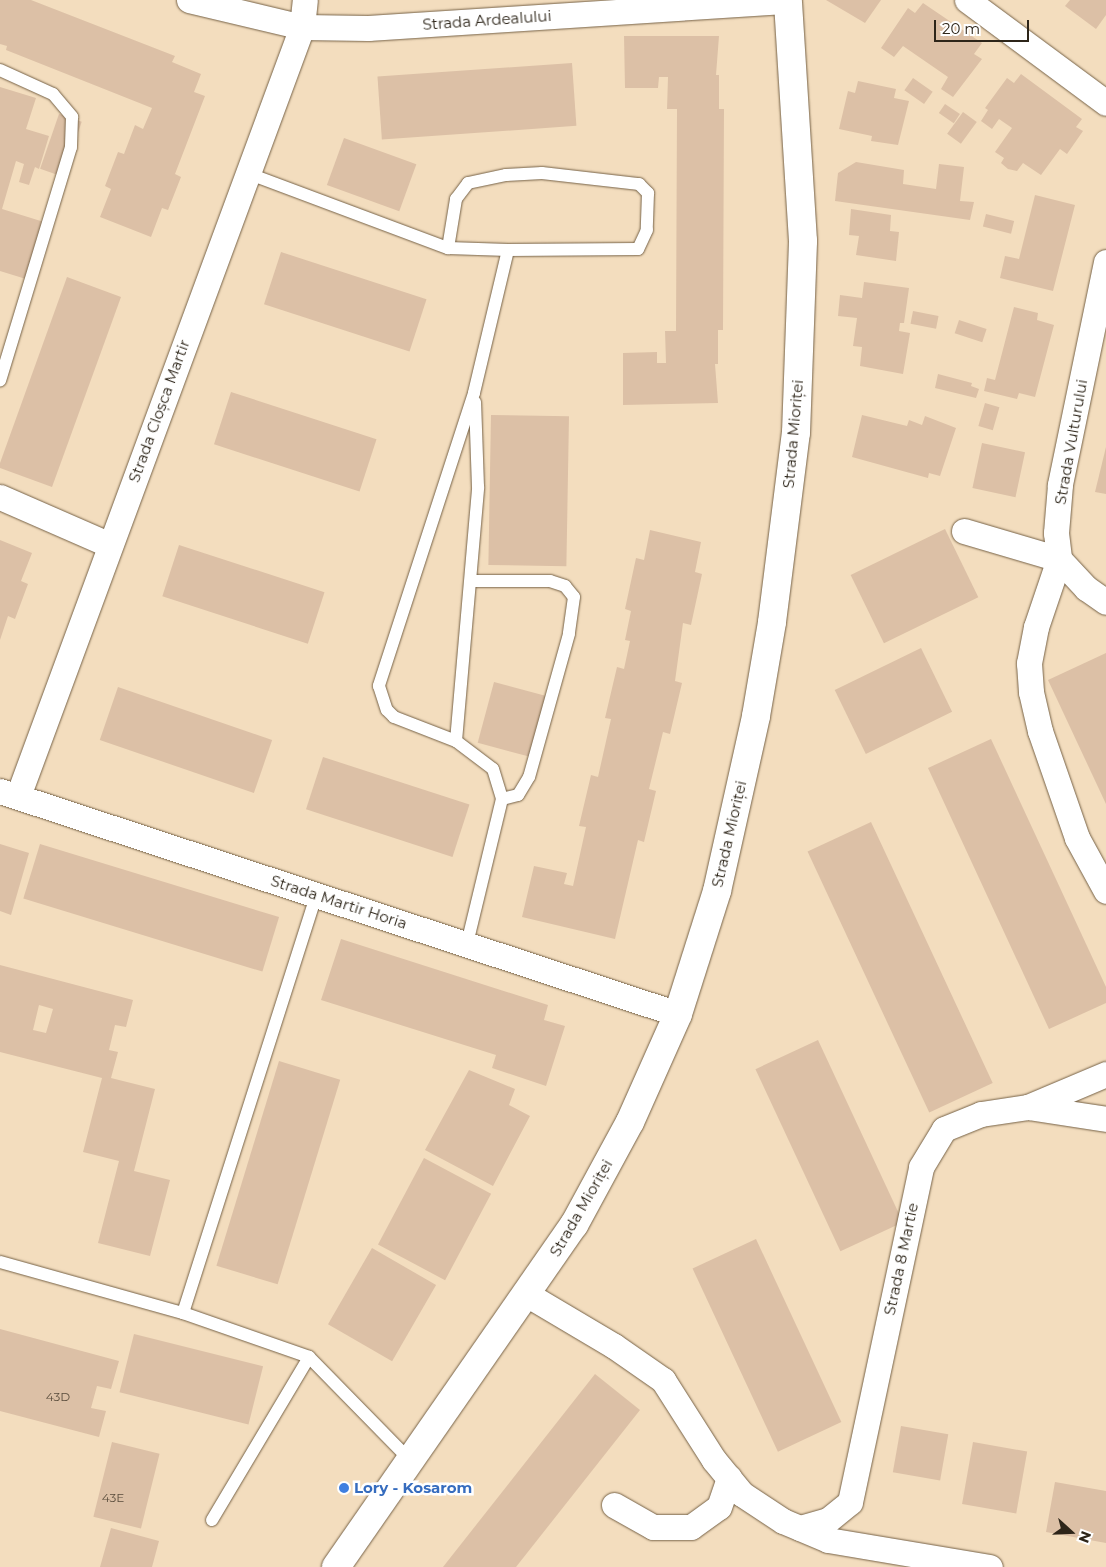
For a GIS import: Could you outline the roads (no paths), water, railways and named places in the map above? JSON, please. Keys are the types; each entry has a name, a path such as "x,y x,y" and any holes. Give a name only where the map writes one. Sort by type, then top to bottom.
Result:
{"main road":[{"name":"Strada Mioriței","path":"336,1567 528,1295 574,1225 630,1122 678,1014 717,891 756,716 772,622 796,433 803,241 788,0"}],"street":[{"name":"Strada Ardealului","path":"189,0 302,27 368,28 788,0"},
{"name":"Strada Cloșca Martir","path":"9,793 110,545 302,27 305,0"},
{"path":"967,0 1106,103"},
{"name":"Strada Vulturului","path":"1059,559 1056,533 1060,485 1106,262"},
{"path":"0,497 110,545"},
{"path":"964,531 1059,559 1086,588 1106,602"},
{"path":"1059,559 1036,628 1029,663 1030,692 1040,731 1077,838 1106,891"},
{"name":"Strada Martir Horia","path":"9,793 678,1014"},
{"path":"1028,1107 1106,1074"},
{"name":"Strada 8 Martie","path":"800,1528 828,1520 850,1502 921,1167 944,1129 981,1114 1028,1107 1106,1119"},
{"path":"528,1295 614,1346 663,1380 729,1478 742,1494 800,1528 828,1540 990,1567"},
{"path":"614,1505 653,1527 691,1526 719,1507 729,1478"}],"lane":[{"path":"0,70 53,94 72,118 71,147 0,380"},
{"path":"247,173 448,248 508,250 638,249 647,230 648,193 638,184 542,173 506,175 468,183 456,199 448,248"},
{"path":"467,944 502,799 493,768 456,741 394,717 387,710 379,686 474,393 508,250"},
{"path":"456,741 472,581 478,487 474,393"},
{"path":"472,581 550,581 565,586 574,597 568,634 529,777 518,795 502,799"},
{"path":"184,1313 316,895"},
{"path":"0,1262 184,1313 309,1357 411,1461"},
{"path":"212,1520 309,1357"}],"place":[{"name":"Lory - Kosarom","path":"344,1488"}]}
